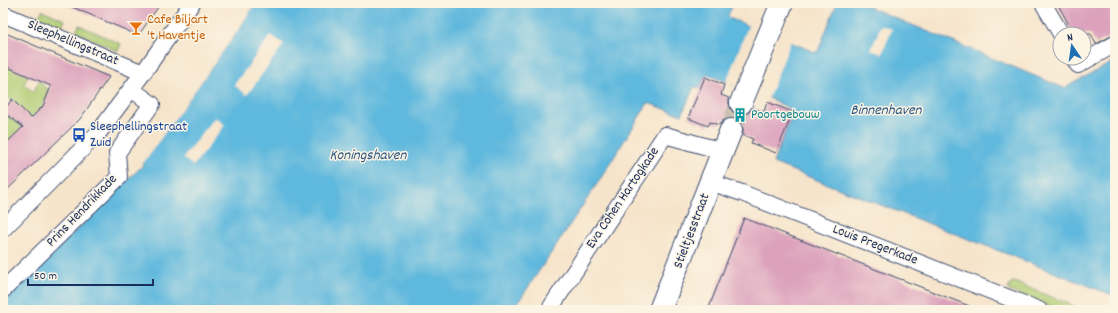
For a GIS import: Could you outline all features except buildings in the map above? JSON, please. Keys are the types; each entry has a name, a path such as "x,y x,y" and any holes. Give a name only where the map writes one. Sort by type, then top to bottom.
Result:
{"street":[{"path":"3,229 106,124 192,3"},
{"path":"744,97 782,3"},
{"path":"1043,3 1056,26"},
{"name":"Sleephellingstraat","path":"3,14 143,73"},
{"path":"1092,57 1115,44"},
{"name":"Prins Hendrikkade","path":"3,290 119,177 117,153 152,104 131,89"},
{"name":"Stieltjesstraat","path":"660,310 731,130"},
{"name":"Eva Cohen Hartogkade","path":"548,310 665,135 722,151"},
{"name":"Louis Pregerkade","path":"710,182 737,191 1015,306 1039,310"}],"green space":[{"path":"42,10 65,20 62,26 39,17"},
{"path":"79,25 121,44 118,51 76,32"},
{"path":"3,65 27,75 28,76 24,84 33,92 39,81 54,95 3,146 3,113 7,115 16,103 3,94"},
{"path":"1012,282 1084,310 1059,310 1009,291 1008,289"}],"water":[{"name":"Koningshaven","path":"255,3 734,3 728,15 729,18 815,52 818,51 837,3 859,3 1064,88 1115,61 1115,296 773,163 793,112 792,110 771,99 708,75 705,77 700,88 694,87 682,115 648,103 599,181 513,310 3,310 3,302 143,165 142,164 239,29"}],"pier":[{"path":"253,3 255,3 239,29 144,162 142,160 237,28"},
{"path":"749,24 791,41 768,99 726,82"},
{"path":"881,25 892,29 882,54 871,50"},
{"path":"271,35 284,44 247,95 234,85"},
{"path":"215,117 225,125 193,166 183,158"}],"tunnel":[{"path":"731,130 741,103"}],"place":[{"name":"Cafe Biljart 't Haventje","path":"136,28"},
{"name":"Poortgebouw","path":"740,115"},
{"name":"Sleephellingstraat Zuid","path":"79,135"}],"water label":[{"name":"Binnenhaven","path":"886,111"}]}
